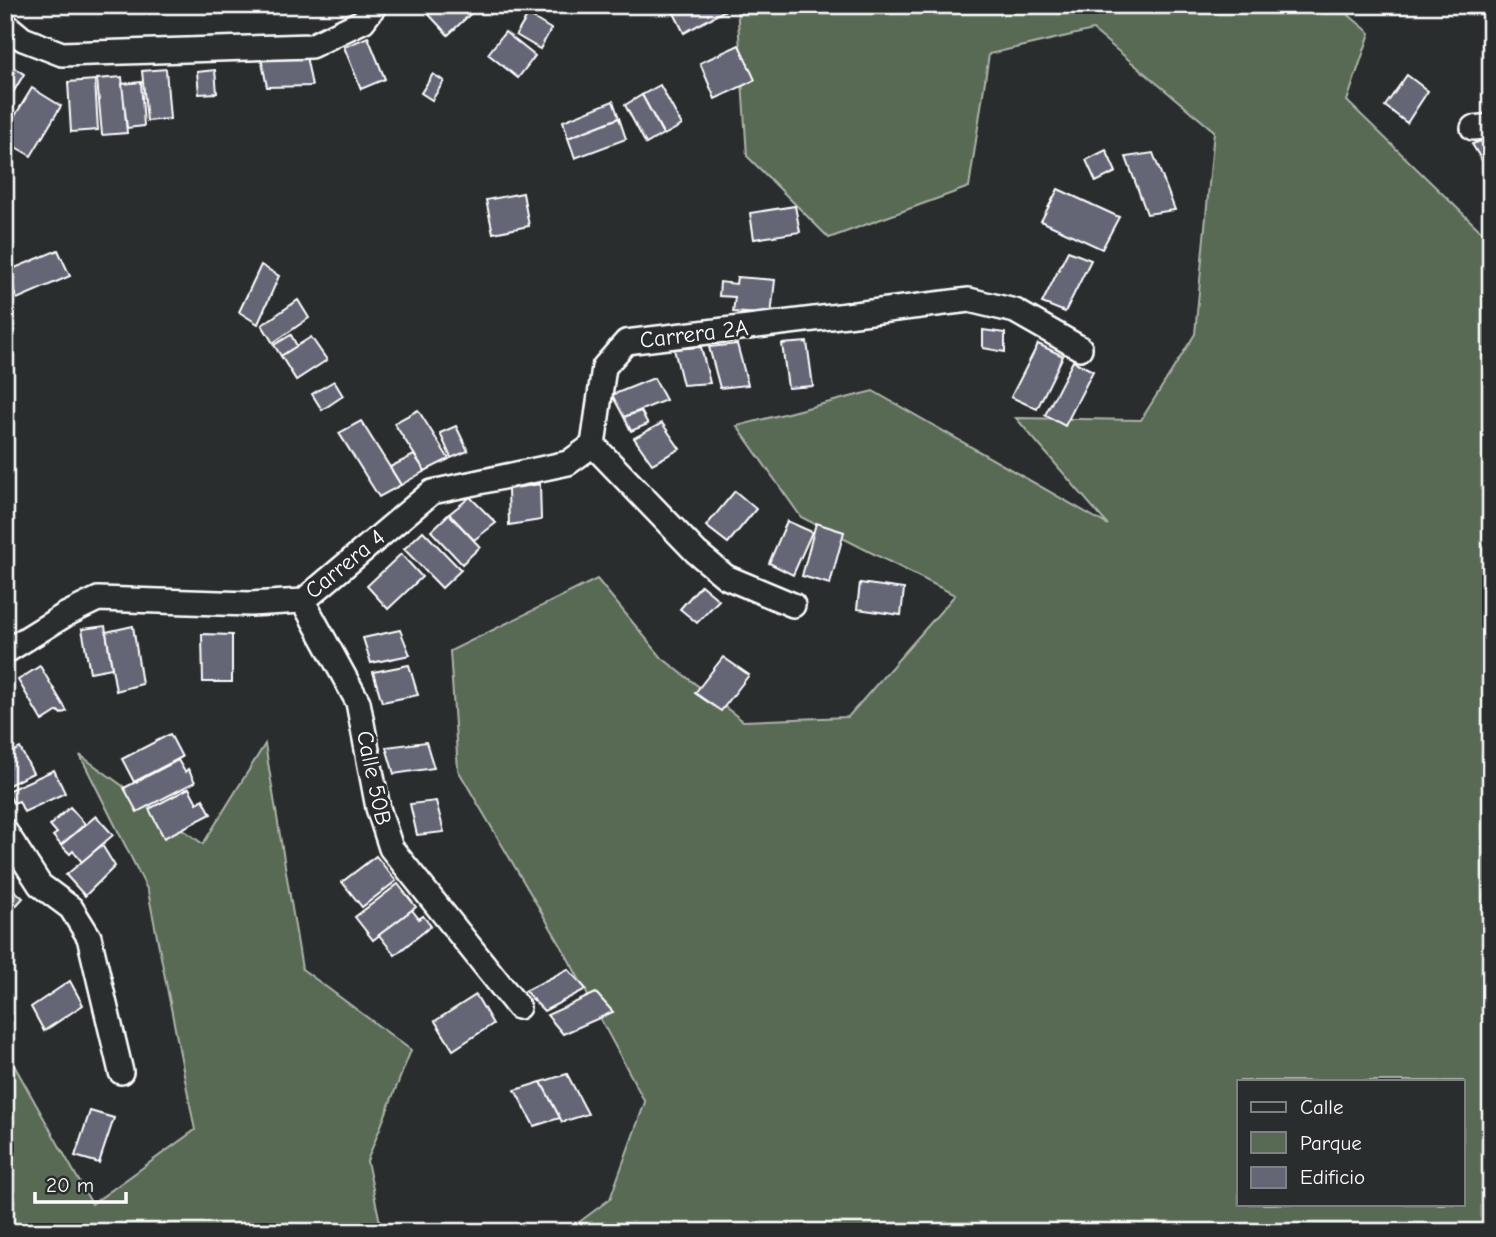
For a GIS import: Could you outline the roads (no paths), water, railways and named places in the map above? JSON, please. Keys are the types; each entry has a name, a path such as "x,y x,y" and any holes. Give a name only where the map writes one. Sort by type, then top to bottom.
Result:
{"street":[{"path":"5,24 23,39 62,54 311,46 363,21 375,5"},
{"name":"Carrera 2A","path":"593,445 604,367 626,342 969,300 1015,311 1080,348"},
{"path":"593,445 706,560 726,576 793,605"},
{"name":"Carrera 4","path":"5,652 65,615 98,599 250,604 303,601 432,492 568,463 593,445"},
{"name":"Calle 50B","path":"303,601 358,702 378,808 391,848 519,1007"},
{"path":"5,831 40,885 71,908 89,937 121,1072"}]}
